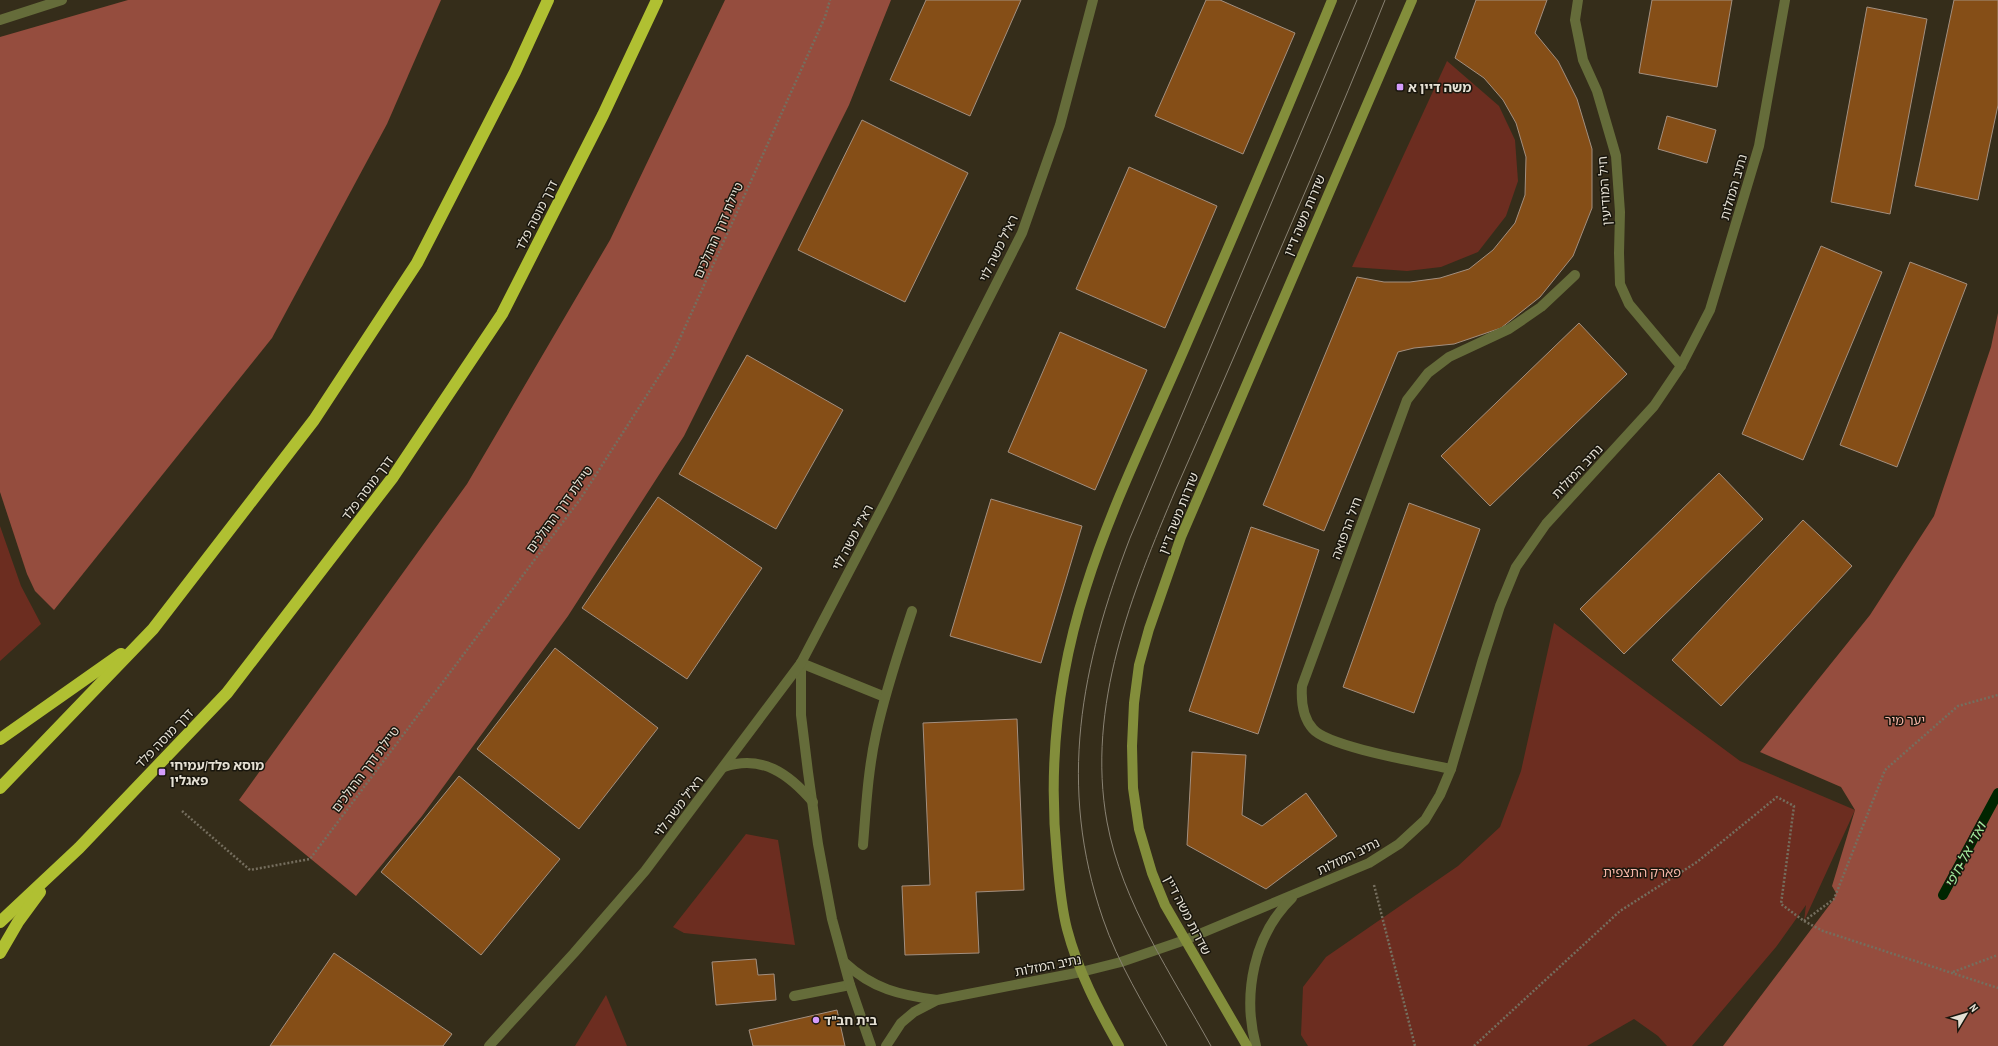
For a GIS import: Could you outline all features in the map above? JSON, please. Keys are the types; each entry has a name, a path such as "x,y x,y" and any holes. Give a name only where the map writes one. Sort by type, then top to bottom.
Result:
{"highway":[{"path":"0,788 153,628 314,420 417,263 515,72 548,0"},
{"name":"דרך מוסה פלד","path":"0,922 85,842 227,693 393,477 502,314 603,115 657,0"},
{"path":"0,739 143,638"},
{"path":"0,953 18,922 61,865"}],"street":[{"path":"0,20 62,0"},
{"name":"רא\"ל משה לוי","path":"489,1046 513,1017 574,953 645,870 801,663 888,497 1022,233 1060,125 1093,0"},
{"path":"1119,1046 1096,1004 1081,972 1067,928 1060,890 1055,840 1053,785 1055,737 1062,685 1074,628 1086,585 1112,516 1276,136 1332,0"},
{"name":"שדרות משה דיין","path":"1247,1046 1165,905 1152,873 1139,829 1133,788 1132,746 1134,702 1139,665 1149,629 1181,537 1412,0"},
{"name":"חיל המודיעין","path":"1578,0 1575,20 1583,60 1597,91 1616,156 1620,212 1620,284 1629,304 1681,366"},
{"name":"נתיב המזלות","path":"886,1046 901,1023 914,1012 937,1000 1081,972 1121,962 1185,940 1369,863 1399,844 1425,820 1440,795 1451,769 1500,606 1516,567 1546,524 1654,406 1681,366 1710,310 1759,146 1785,0"},
{"name":"חיל הרפואה","path":"1451,769 1338,744 1313,730 1301,706 1302,686 1407,400 1428,373 1449,357 1509,329 1541,307 1575,275"},
{"path":"863,845 868,784 876,734 885,697 912,611"},
{"path":"871,1046 850,985 832,919 813,802 801,715 801,663 885,697"},
{"path":"724,767 737,763 757,764 780,771 798,785 813,802"},
{"name":"נתיב המזלות","path":"1256,1046 1250,1009 1252,979 1258,950 1268,928 1280,910 1297,894"},
{"name":"נתיב המזלות","path":"844,962 858,975 877,986 905,996 937,1000"},
{"path":"794,996 850,985"}],"path":[{"name":"טיילת דרך ההולכים","path":"182,810 250,870 310,858 580,498 672,356 825,17 830,0"},
{"path":"1804,921 1834,899 1884,770 1958,706 1998,695"},
{"path":"1474,1046 1620,911 1697,862 1777,797 1794,806 1781,904 1804,921 1823,931 1953,972 1998,988"},
{"path":"1369,863 1415,1046"},
{"path":"1953,972 1998,956"}],"green space":[{"path":"128,0 441,0 387,124 272,338 54,610 35,591 27,574 0,492 0,37"},
{"path":"725,0 891,0 849,105 684,436 568,616 422,816 356,896 239,800 467,484 610,240"},
{"path":"1447,61 1499,106 1515,140 1518,181 1506,216 1478,252 1441,267 1407,271 1352,267"},
{"name":"יער מיר","path":"1998,313 1998,1046 1723,1046 1834,899 1836,893 1832,886 1855,810 1841,787 1760,752 1870,615 1934,516 1991,347"},
{"path":"0,526 21,586 41,624 0,661"},
{"name":"פארק התצפית","path":"1554,623 1740,761 1855,810 1804,921 1806,905 1776,947 1692,1046 1667,1046 1658,1036 1634,1019 1587,1046 1308,1046 1301,1035 1303,987 1326,957 1458,866 1500,827 1521,771"},
{"path":"746,834 778,840 795,945 684,933 673,927"},
{"path":"606,995 627,1046 575,1046"}],"building":[{"path":"926,0 1021,0 970,116 890,80"},
{"path":"1206,0 1220,0 1295,33 1243,154 1155,116"},
{"path":"1476,0 1547,0 1535,33 1558,61 1577,99 1592,149 1592,208 1573,256 1540,297 1501,328 1454,344 1414,348 1398,352 1324,531 1263,505 1357,277 1384,282 1410,282 1440,278 1469,269 1493,250 1515,223 1525,195 1526,157 1516,123 1503,100 1484,78 1455,58"},
{"path":"1652,0 1732,0 1717,87 1639,73"},
{"path":"1954,0 1998,0 1998,105 1978,200 1915,186"},
{"path":"1867,7 1927,19 1890,214 1831,202"},
{"path":"1667,116 1716,130 1707,163 1658,149"},
{"path":"862,120 968,173 905,302 798,250"},
{"path":"1129,167 1217,206 1165,328 1076,289"},
{"path":"1821,246 1882,272 1803,460 1742,434"},
{"path":"1910,262 1967,284 1897,467 1840,445"},
{"path":"1579,323 1627,374 1490,506 1441,456"},
{"path":"1060,332 1147,370 1095,490 1008,452"},
{"path":"747,355 843,410 776,529 679,474"},
{"path":"1719,473 1763,519 1624,654 1580,609"},
{"path":"658,497 762,568 687,679 582,608"},
{"path":"991,499 1082,526 1041,663 950,636"},
{"path":"1409,503 1480,529 1414,713 1343,687"},
{"path":"1803,520 1852,566 1721,706 1672,660"},
{"path":"1251,527 1319,550 1258,734 1189,711"},
{"path":"555,648 658,728 579,829 477,749"},
{"path":"1017,719 1024,890 976,892 979,953 905,955 902,886 930,885 923,723"},
{"path":"1192,752 1246,755 1242,815 1262,826 1306,793 1337,836 1266,889 1187,845"},
{"path":"459,776 560,859 481,955 381,872"},
{"path":"334,953 452,1034 443,1046 270,1046"},
{"path":"756,959 758,975 774,974 776,1000 716,1005 712,962"},
{"name":"בית חב\"ד","path":"837,1010 845,1046 753,1046 749,1030"}],"waterway":[{"name":"ואדי אל-ח'פי","path":"1943,895 1998,793"}],"tram line":[{"path":"1167,1046 1116,952 1103,919 1089,869 1081,821 1078,773 1081,726 1088,679 1099,633 1113,586 1130,538 1357,0"},
{"path":"1211,1046 1150,938 1136,910 1114,852 1107,822 1102,779 1103,736 1108,693 1117,651 1129,609 1160,528 1310,180 1385,0"}],"place":[{"name":"משה דיין א","path":"1400,87"},
{"name":"מוסא פלד/עמיחי פאגלין","path":"162,772"},
{"name":"בית חב\"ד","path":"816,1020"}]}
